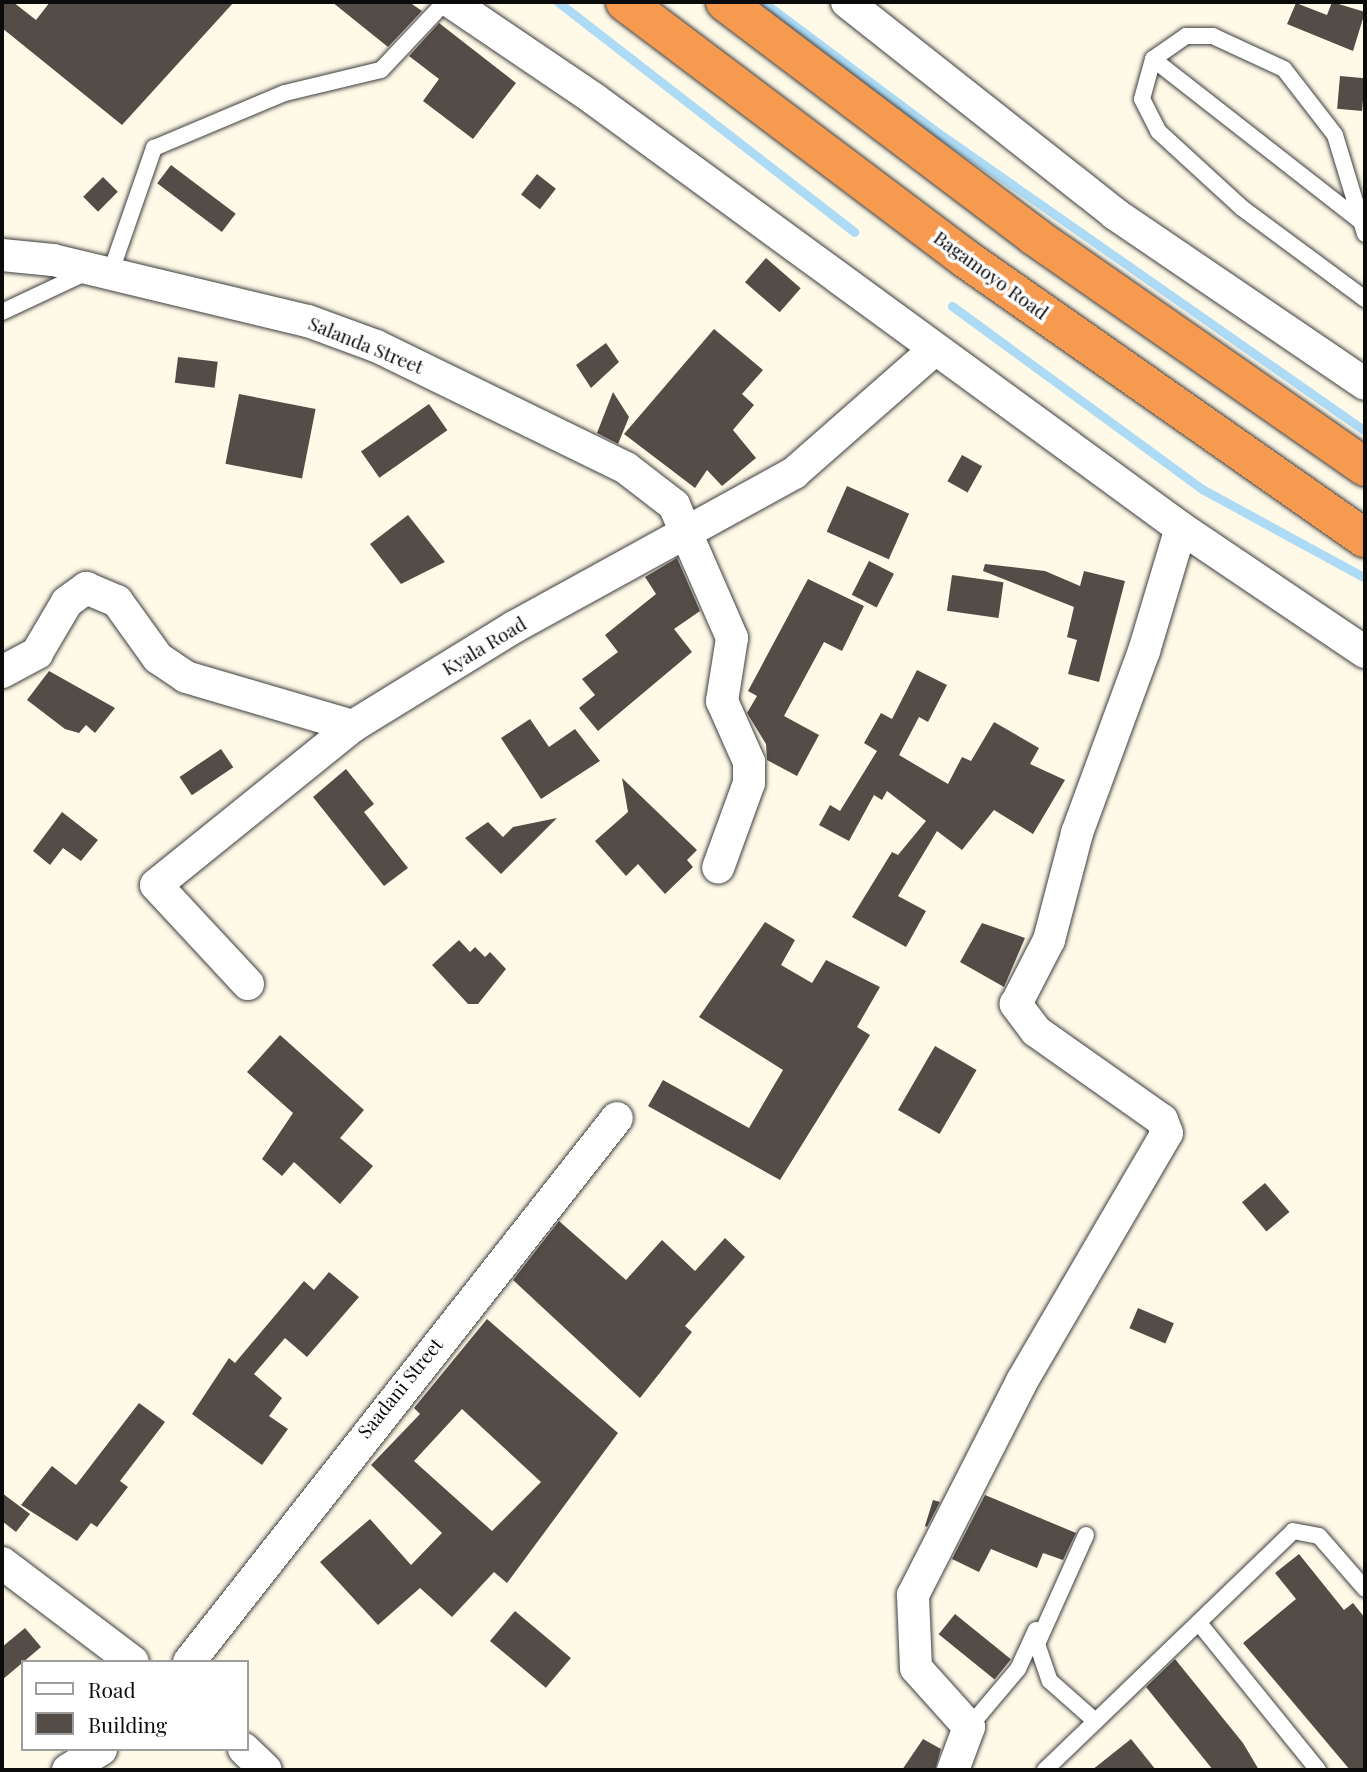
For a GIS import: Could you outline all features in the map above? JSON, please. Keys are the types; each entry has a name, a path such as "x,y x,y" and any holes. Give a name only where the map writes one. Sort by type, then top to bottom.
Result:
{"highway":[{"name":"Bagamoyo Road","path":"625,2 966,259 1365,538"},
{"path":"725,2 1034,236 1365,467"}],"street":[{"path":"448,2 594,99 1181,528 1365,652"},
{"path":"847,2 1115,214 1365,384"},
{"name":"Salanda Street","path":"2,255 308,321 376,346 625,468 674,505 732,638 722,701 749,762 750,783 718,868"},
{"name":"Kyala Road","path":"248,984 156,885 353,726 685,530 794,473 934,350"},
{"path":"953,1770 969,1727 916,1668 912,1595 1022,1381 1167,1133 1162,1120 1036,1031 1016,1004 1049,940 1070,854 1181,528"},
{"path":"2,672 37,653 67,601 86,588 117,601 158,658 186,677 353,726"},
{"name":"Saadani Street","path":"191,1660 617,1118"},
{"path":"2,1563 130,1660"},
{"path":"68,1770 99,1751"},
{"path":"246,1751 267,1770"}],"lane":[{"path":"2,312 98,275 154,148 285,93 381,69 448,2"},
{"path":"1362,227 1335,135 1284,69 1213,36 1186,36 1153,59 1142,99 1158,131 1242,208 1365,299"},
{"path":"1153,59 1362,227"},
{"path":"1056,1766 1095,1721 1293,1531 1319,1536 1365,1589"},
{"path":"1086,1535 1037,1634 1039,1662 1095,1721"},
{"path":"969,1727 1018,1669 1045,1618"},
{"path":"1199,1623 1318,1770"}],"building":[{"path":"2,2 13,2 36,20 50,2 234,2 122,125 2,28"},
{"path":"332,2 409,2 422,11 388,47"},
{"path":"1332,2 1365,12 1353,51 1287,24 1296,3 1327,15"},
{"path":"439,23 516,83 473,139 423,101 439,79 409,56"},
{"path":"1340,76 1365,78 1362,111 1337,109"},
{"path":"171,165 236,214 222,232 157,183"},
{"path":"537,174 556,189 540,209 521,194"},
{"path":"103,177 118,192 98,212 83,197"},
{"path":"766,258 801,288 780,312 745,282"},
{"path":"714,329 763,370 742,394 754,405 733,430 756,458 722,486 707,470 695,488 624,434"},
{"path":"606,343 619,362 591,388 576,365"},
{"path":"178,357 218,362 215,388 175,383"},
{"path":"613,392 629,417 618,444 597,433"},
{"path":"239,394 316,409 302,479 225,464"},
{"path":"429,404 447,430 379,478 361,452"},
{"path":"962,455 982,466 968,492 947,481"},
{"path":"847,486 909,514 889,559 827,532"},
{"path":"408,515 445,562 401,584 370,544"},
{"path":"677,558 700,611 674,629 692,652 598,731 579,708 595,695 582,679 618,652 605,635 656,594 645,577"},
{"path":"869,561 894,574 877,608 852,595"},
{"path":"985,564 1045,571 1080,586 1084,571 1125,581 1099,682 1068,674 1077,640 1067,637 1074,607 983,571"},
{"path":"952,575 1003,582 998,618 947,611"},
{"path":"808,579 864,606 842,651 824,642 784,716 819,735 797,776 767,760 766,744 747,713 757,696 748,691"},
{"path":"917,670 947,685 928,722 919,717 899,755 948,784 962,757 971,761 994,722 1039,748 1030,764 1065,780 1033,834 994,810 962,850 937,831 898,896 926,911 906,947 852,917 892,852 898,855 926,821 887,791 882,800 874,795 849,841 819,825 830,805 840,811 877,751 864,743 881,713 892,719"},
{"path":"49,671 115,708 95,733 86,725 79,733 65,729 27,700"},
{"path":"530,719 549,747 575,729 600,761 541,799 501,738"},
{"path":"221,749 233,767 192,795 180,777"},
{"path":"346,769 374,804 364,812 408,868 384,886 313,797"},
{"path":"622,778 697,850 687,860 693,867 665,894 638,864 626,876 595,841 628,812"},
{"path":"62,812 98,840 81,861 63,848 50,865 33,851"},
{"path":"557,818 501,874 465,838 488,822 503,837 513,827"},
{"path":"765,922 795,940 781,965 812,983 826,960 880,987 857,1027 870,1035 780,1180 648,1106 663,1080 749,1128 783,1070 699,1017"},
{"path":"982,923 1025,938 1004,987 960,962"},
{"path":"459,940 470,952 475,947 485,957 490,952 506,969 478,1004 468,1004 432,965"},
{"path":"280,1035 364,1110 340,1138 373,1166 340,1204 294,1162 282,1176 262,1159 293,1113 247,1072"},
{"path":"935,1046 977,1070 940,1134 898,1110"},
{"path":"1265,1183 1289,1212 1266,1231 1242,1202"},
{"path":"559,1221 626,1280 662,1240 695,1271 725,1238 745,1257 685,1326 692,1332 640,1398 513,1280"},
{"path":"329,1272 359,1297 307,1357 285,1338 254,1374 282,1398 269,1416 288,1429 262,1465 192,1414 229,1358 235,1363 304,1281 314,1290"},
{"path":"1138,1308 1174,1323 1165,1343 1129,1328"},
{"path":"487,1319 618,1433 507,1583 494,1572 452,1617 420,1588 378,1625 320,1562 370,1519 411,1565 442,1533 371,1465 420,1414 414,1408","holes":["462,1409 541,1482 492,1531 414,1461"]},
{"path":"139,1403 165,1422 120,1481 128,1487 97,1527 91,1523 77,1541 21,1505 52,1466 76,1485"},
{"path":"2,1493 30,1514 16,1532 2,1521"},
{"path":"985,1495 1076,1533 1063,1560 1043,1553 1037,1568 991,1549 979,1572 952,1559"},
{"path":"933,1500 940,1502 927,1527 925,1526"},
{"path":"1299,1554 1344,1610 1353,1603 1365,1618 1365,1770 1350,1770 1243,1643 1296,1599 1275,1573"},
{"path":"515,1611 571,1658 546,1688 490,1641"},
{"path":"955,1614 1011,1659 995,1680 939,1634"},
{"path":"25,1628 41,1647 26,1660 21,1660 21,1664 2,1680 2,1647"},
{"path":"1175,1659 1243,1743 1259,1770 1213,1770 1146,1687"},
{"path":"923,1739 941,1749 935,1770 902,1770"},
{"path":"1131,1739 1156,1770 1092,1770"}],"waterway":[{"path":"558,2 854,232"},
{"path":"763,2 934,130 1365,431"},
{"path":"952,306 1202,489 1365,578"}]}
